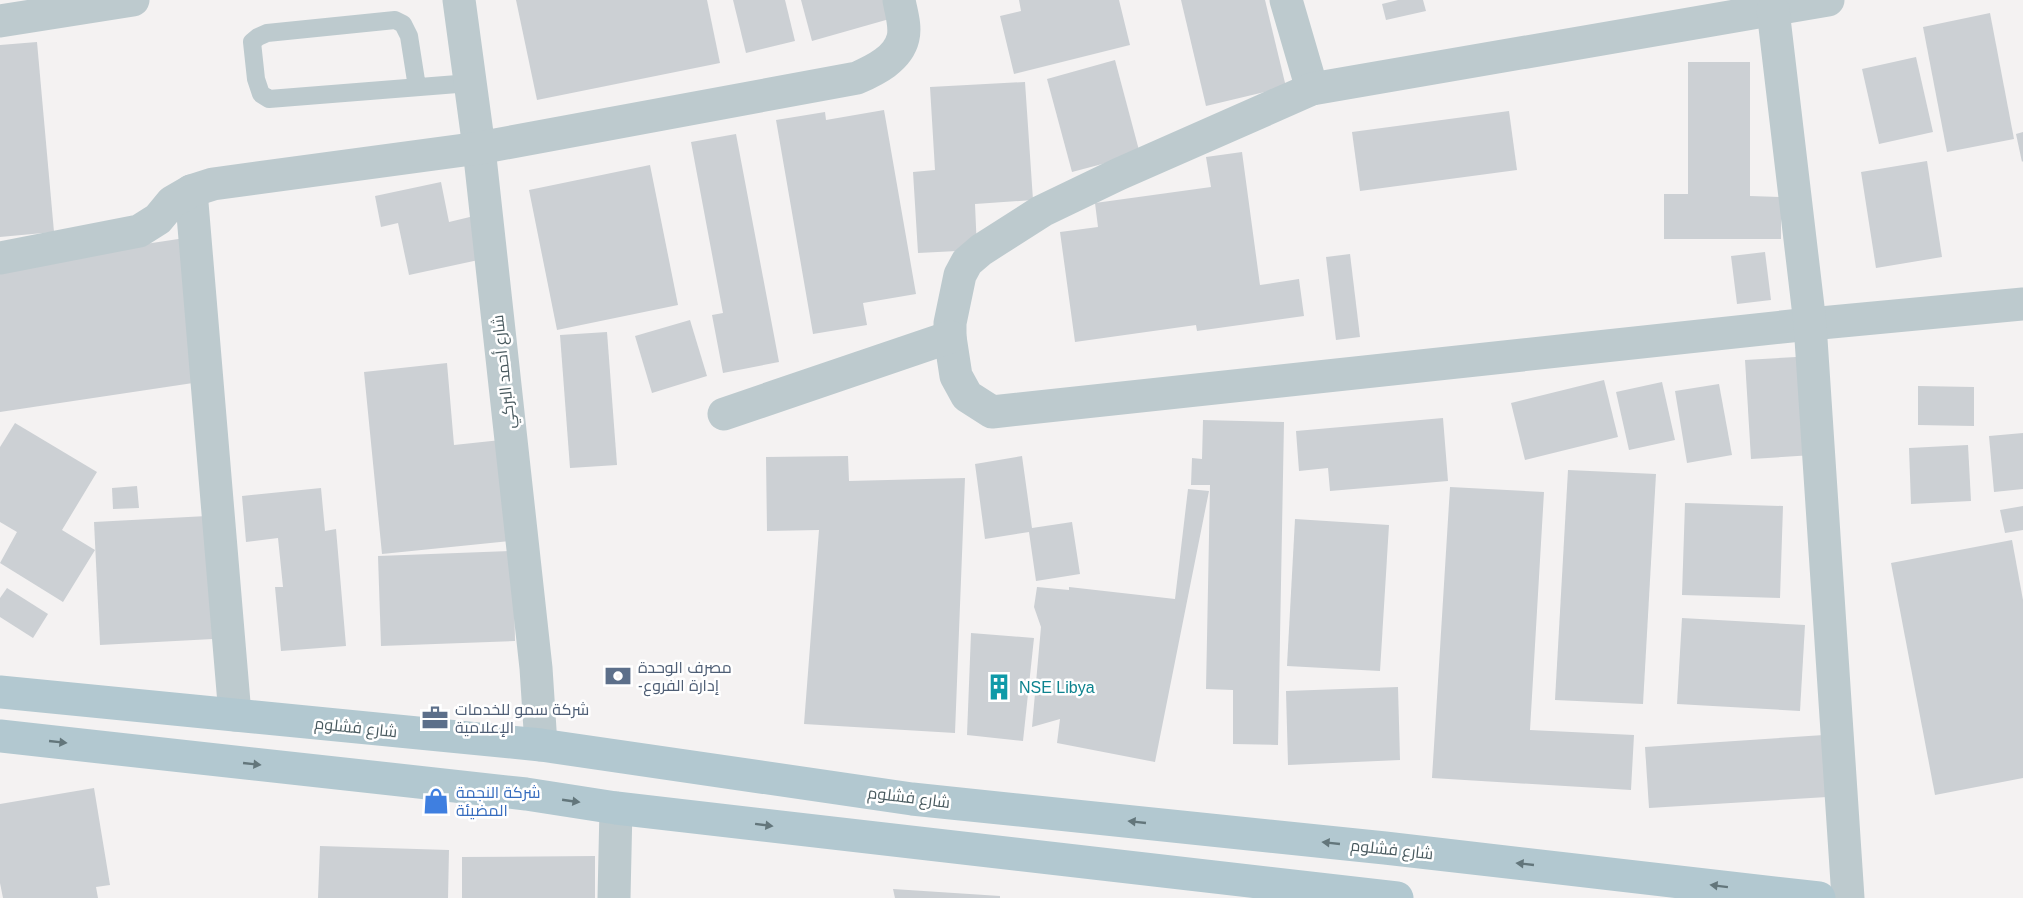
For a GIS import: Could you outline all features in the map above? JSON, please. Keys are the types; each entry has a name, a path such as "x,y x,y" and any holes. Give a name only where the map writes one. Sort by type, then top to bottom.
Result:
{"main road":[{"name":"شارع فشلوم","path":"0,692 541,745 912,799 1420,852 1819,898"},
{"path":"0,736 526,794 616,807 1397,898"}],"street":[{"path":"0,21 133,0"},
{"name":"شارع أحمد البركي","path":"459,0 478,148 534,656 541,745"},
{"path":"0,258 139,231 158,219 172,202 190,191 213,183 478,148 857,78 887,62 899,47 903,39 904,28 899,0"},
{"path":"1286,0 1312,89"},
{"path":"1828,0 1312,89 1119,174 1042,211 981,250 967,262 960,275 953,302 950,337 956,376 961,388 966,396 992,412 1810,324 2023,304"},
{"path":"1773,10 1810,324 1848,898"},
{"path":"190,191 235,715"},
{"path":"724,414 950,337"},
{"path":"614,898 616,807"}],"lane":[{"path":"417,87 409,36 403,24 395,20 267,33 258,36 252,42 256,79 261,94 269,99 470,83"}],"building":[{"path":"516,0 707,0 720,63 537,100"},
{"path":"733,0 785,0 795,41 746,53"},
{"path":"801,0 895,0 900,16 812,41"},
{"path":"1019,0 1119,0 1130,45 1014,74 1000,16 1021,11"},
{"path":"1181,0 1265,0 1286,87 1206,106"},
{"path":"1398,0 1423,0 1426,11 1386,20 1382,4"},
{"path":"1990,13 2014,139 1947,152 1923,27"},
{"path":"37,42 54,232 0,237 0,45"},
{"path":"1916,57 1933,132 1879,144 1862,69"},
{"path":"1115,60 1140,154 1072,172 1047,79"},
{"path":"1688,62 1750,62 1750,196 1781,197 1781,239 1664,239 1664,194 1688,194"},
{"path":"1025,82 1033,200 975,204 977,250 918,253 913,172 935,170 930,87"},
{"path":"884,110 916,294 863,303 867,325 813,334 776,120 825,112 826,120"},
{"path":"1509,111 1517,170 1360,191 1352,132"},
{"path":"2023,132 2023,161 2022,162 2016,134"},
{"path":"736,134 779,362 723,373 712,315 723,313 691,142"},
{"path":"1242,152 1260,285 1299,279 1304,316 1197,331 1196,325 1075,342 1060,232 1098,227 1095,203 1211,187 1206,157"},
{"path":"1927,161 1942,257 1876,268 1861,172"},
{"path":"650,165 678,305 557,330 529,190"},
{"path":"441,182 449,222 474,216 483,259 409,275 398,223 381,227 375,196"},
{"path":"185,238 193,383 0,412 0,266"},
{"path":"1765,252 1771,300 1737,304 1731,256"},
{"path":"1350,254 1360,337 1336,340 1326,257"},
{"path":"690,320 707,376 652,393 635,336"},
{"path":"607,332 617,465 570,468 560,335"},
{"path":"1796,357 1813,455 1751,459 1745,360"},
{"path":"447,363 454,445 501,440 511,541 382,554 364,372"},
{"path":"1604,380 1618,437 1525,460 1511,403"},
{"path":"1662,382 1675,440 1629,450 1616,392"},
{"path":"1719,384 1732,455 1687,463 1675,391"},
{"path":"1918,386 1974,387 1974,426 1918,425"},
{"path":"1443,418 1448,481 1330,491 1328,468 1299,471 1296,431"},
{"path":"1203,420 1284,422 1278,745 1233,744 1233,690 1206,689 1210,485 1191,485 1192,458 1202,459"},
{"path":"15,423 97,472 62,530 95,550 63,602 0,563 17,532 0,522 0,447"},
{"path":"2023,433 2023,489 1994,492 1989,436"},
{"path":"1968,445 1971,501 1911,504 1909,448"},
{"path":"848,456 849,481 965,478 955,733 804,724 819,530 767,531 766,457"},
{"path":"1022,456 1032,528 1072,522 1080,574 1036,581 1029,532 985,539 975,464"},
{"path":"1568,470 1656,474 1643,704 1555,700"},
{"path":"137,486 139,508 113,509 112,488"},
{"path":"1450,487 1544,492 1530,730 1634,735 1631,790 1432,778"},
{"path":"321,488 325,531 336,529 346,646 281,651 275,587 283,587 278,538 246,542 242,496"},
{"path":"1188,489 1209,491 1155,762 1057,743 1060,719 1032,727 1041,627 1034,607 1037,587 1069,590 1069,587 1175,599"},
{"path":"1685,503 1783,506 1780,598 1682,595"},
{"path":"2023,506 2023,530 2005,533 2000,510"},
{"path":"207,516 213,639 100,645 94,522"},
{"path":"1295,519 1389,525 1380,671 1287,666"},
{"path":"2012,540 2023,600 2023,778 1935,795 1891,563"},
{"path":"513,551 515,641 381,646 378,556"},
{"path":"7,588 48,614 33,638 0,617 0,598"},
{"path":"1682,618 1805,625 1800,711 1677,704"},
{"name":"NSE Libya","path":"971,633 1034,638 1023,741 967,735"},
{"path":"1398,687 1400,760 1288,765 1286,691"},
{"path":"1824,735 1827,797 1649,808 1645,747"},
{"path":"94,788 110,885 96,887 98,898 3,898 0,883 0,804"},
{"path":"320,846 449,850 448,898 318,898"},
{"path":"595,856 595,898 462,898 462,857"},
{"path":"893,889 1000,896 1000,898 895,898"}],"place":[{"name":"مصرف الوحدة -إدارة الفروع","path":"618,676"},
{"name":"NSE Libya","path":"999,687"},
{"name":"شركة سمو للخدمات الإعلامية","path":"435,718"},
{"name":"شركة النجمة المضيئة","path":"436,801"}]}
